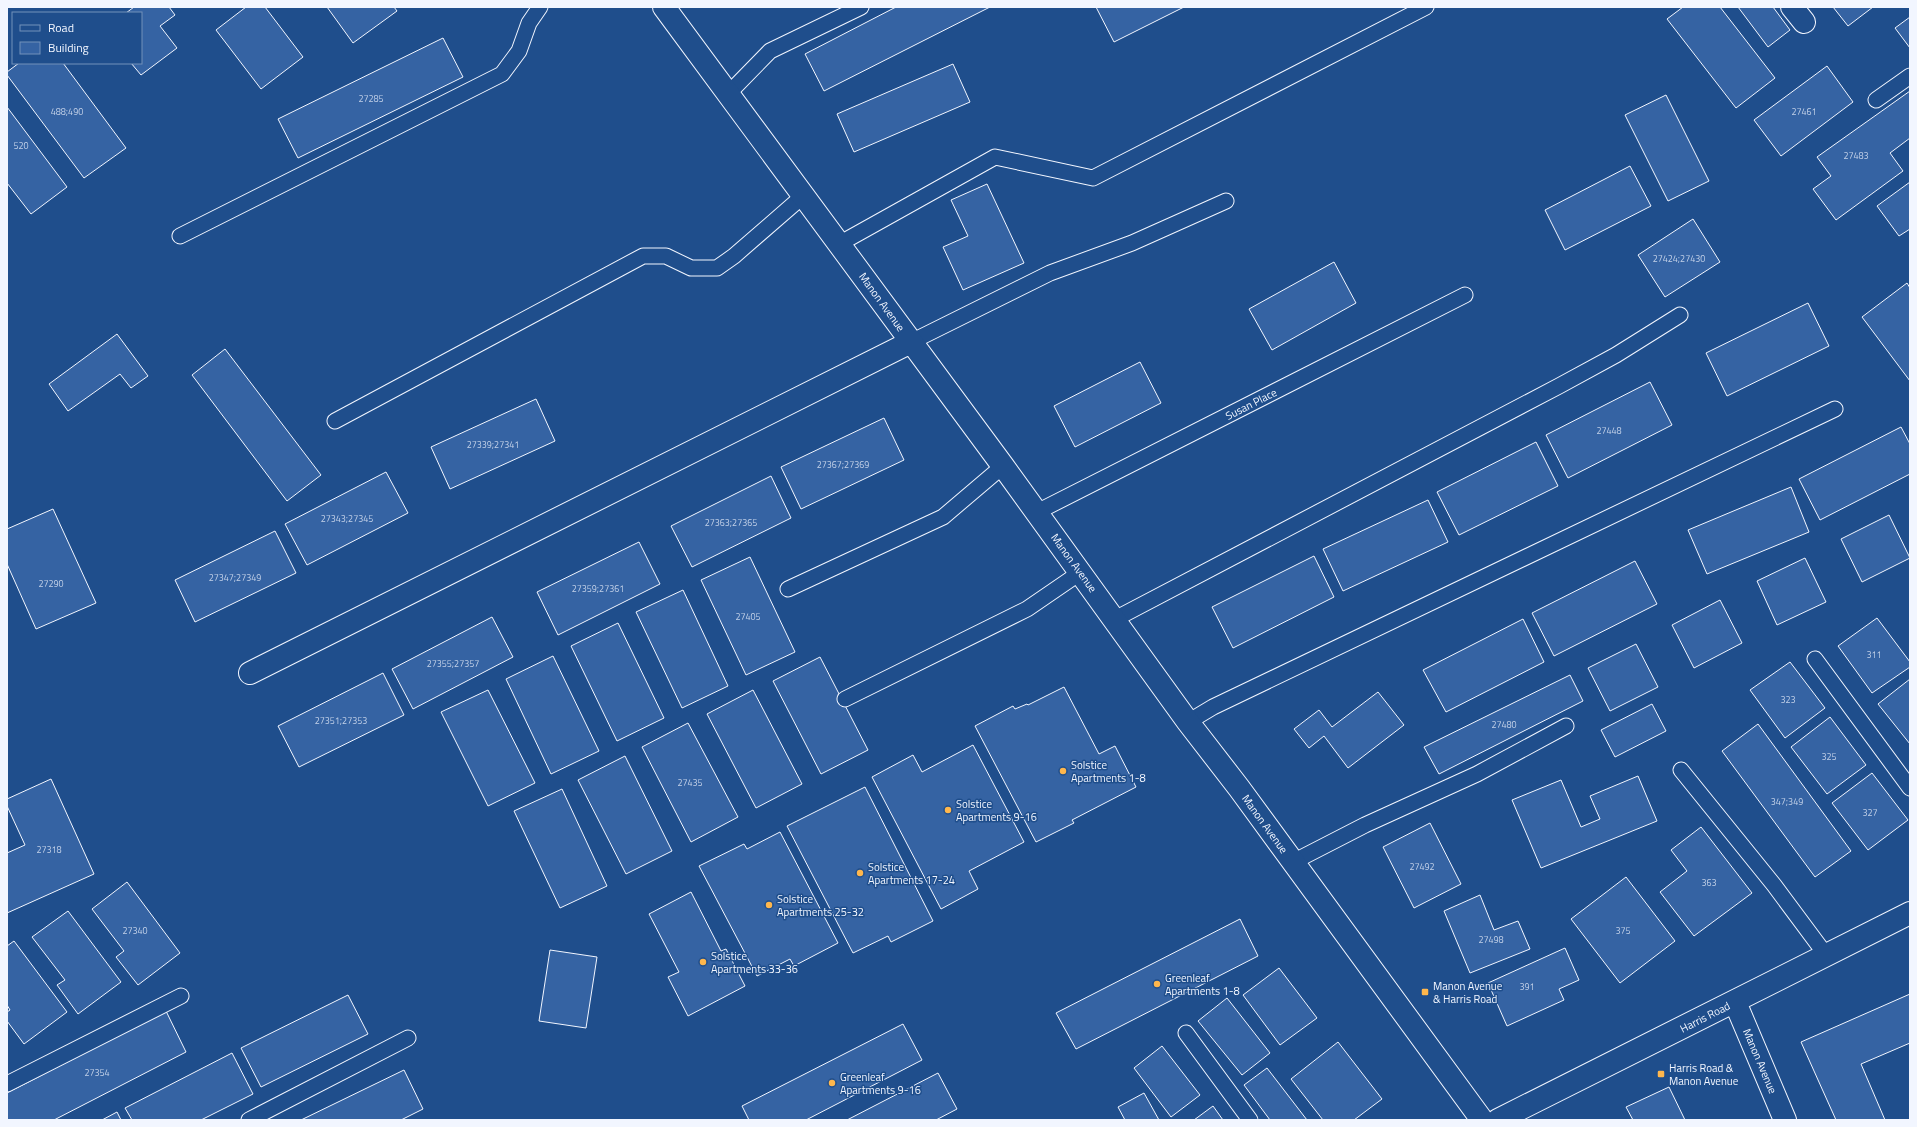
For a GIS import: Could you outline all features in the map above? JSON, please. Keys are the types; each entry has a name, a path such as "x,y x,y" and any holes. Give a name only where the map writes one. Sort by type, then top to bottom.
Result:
{"street":[{"name":"Manon Avenue","path":"664,7 1037,512 1188,722 1293,862 1482,1120"},
{"path":"250,673 911,342"},
{"name":"Harris Road","path":"1498,1120 1910,913"},
{"name":"Manon Avenue","path":"1735,1002 1785,1120"}],"lane":[{"path":"180,236 502,74 519,51 529,23 540,7"},
{"path":"728,94 770,51 861,7"},
{"path":"839,244 995,157 1093,178 1426,7"},
{"path":"1876,100 1910,76"},
{"path":"335,421 643,256 666,256 691,268 717,268 734,256 803,196"},
{"path":"911,342 1050,273 1132,243 1226,201"},
{"name":"Susan Place","path":"1037,512 1465,296"},
{"path":"1115,619 1560,386 1616,355 1680,315"},
{"path":"1188,722 1220,703 1835,409"},
{"path":"788,589 943,517 1003,466"},
{"path":"845,699 1028,609 1081,572"},
{"path":"1815,659 1910,788"},
{"path":"1293,862 1366,825 1477,774 1566,726"},
{"path":"1681,770 1774,885 1826,955"},
{"path":"7,1084 181,996"},
{"path":"1186,1033 1250,1120"},
{"path":"249,1120 408,1038"}],"building":[{"path":"134,7 169,7 175,15 160,26 177,48 141,75 132,64 142,64 142,12 127,12"},
{"path":"246,7 265,7 303,57 261,89 216,30"},
{"path":"327,7 394,7 397,11 353,43"},
{"path":"896,7 990,7 824,91 805,54"},
{"path":"1096,7 1184,7 1114,42"},
{"path":"1683,7 1720,7 1775,78 1736,108 1667,19"},
{"path":"1738,7 1773,7 1790,30 1768,47"},
{"path":"1833,7 1873,7 1848,26"},
{"path":"1910,17 1910,48 1895,28"},
{"path":"443,38 463,77 298,158 278,119"},
{"path":"18,64 64,64 126,148 84,178 7,75 7,72"},
{"path":"953,64 970,102 854,152 837,114"},
{"path":"1827,66 1853,102 1781,156 1754,120"},
{"path":"1910,91 1910,138 1890,153 1903,171 1836,220 1813,189 1831,176 1817,157"},
{"path":"1666,95 1709,181 1668,201 1625,115"},
{"path":"7,107 67,187 31,214 7,183"},
{"path":"1630,166 1651,206 1565,250 1545,210"},
{"path":"1910,182 1910,229 1899,236 1877,206"},
{"path":"987,184 1024,263 963,290 943,247 968,236 951,200"},
{"path":"1693,219 1720,262 1665,297 1638,255"},
{"path":"1334,262 1356,303 1272,350 1249,309"},
{"path":"1907,283 1910,288 1910,381 1862,317"},
{"path":"1808,303 1829,346 1727,396 1706,353"},
{"path":"117,334 148,376 131,388 120,374 68,411 49,384"},
{"path":"225,349 321,475 287,501 192,375"},
{"path":"1140,362 1161,403 1075,447 1054,406"},
{"path":"1650,382 1672,425 1568,478 1546,435"},
{"path":"536,399 555,441 450,489 431,447"},
{"path":"884,418 904,460 801,509 781,467"},
{"path":"1901,427 1910,444 1910,474 1820,520 1799,479"},
{"path":"1536,442 1558,486 1459,535 1437,492"},
{"path":"386,472 408,513 307,565 285,524"},
{"path":"771,476 791,518 692,567 671,526"},
{"path":"1791,487 1809,532 1707,574 1688,530"},
{"path":"1428,500 1448,542 1343,591 1323,549"},
{"path":"53,509 96,603 36,629 7,564 7,529"},
{"path":"1889,515 1910,558 1862,582 1841,539"},
{"path":"275,531 296,573 195,622 175,580"},
{"path":"639,542 660,584 558,635 537,592"},
{"path":"1314,556 1334,597 1233,648 1212,607"},
{"path":"750,557 795,652 746,675 701,580"},
{"path":"1805,558 1826,602 1777,625 1757,581"},
{"path":"1635,561 1657,604 1554,656 1532,613"},
{"path":"683,590 728,686 682,708 636,612"},
{"path":"1720,600 1742,643 1694,668 1672,625"},
{"path":"492,617 513,657 413,709 392,669"},
{"path":"1877,618 1910,662 1910,667 1872,693 1838,646"},
{"path":"1523,619 1544,662 1446,712 1423,670"},
{"path":"618,623 664,718 617,741 571,646"},
{"path":"1636,644 1658,687 1610,711 1588,668"},
{"path":"553,656 599,751 551,774 506,679"},
{"path":"820,657 868,750 821,774 773,681"},
{"path":"1790,662 1825,708 1785,738 1750,690"},
{"path":"383,673 404,715 299,767 278,726"},
{"path":"1570,675 1583,701 1439,774 1424,747"},
{"path":"1910,679 1910,744 1878,704"},
{"name":"Solstice Apartments 1-8","path":"1064,687 1099,754 1115,746 1136,787 1072,820 1074,823 1036,842 975,726 1013,706 1015,709 1027,704 1028,705"},
{"path":"488,690 535,783 488,806 441,712"},
{"path":"753,690 802,784 756,808 707,714"},
{"path":"1378,692 1404,725 1348,768 1324,736 1309,748 1294,729 1319,710 1332,727"},
{"path":"1652,704 1666,731 1615,757 1601,730"},
{"path":"1830,717 1866,765 1827,794 1791,747"},
{"path":"688,723 738,817 691,842 642,747"},
{"path":"1758,724 1851,851 1815,877 1722,751"},
{"name":"Solstice Apartments 9-16","path":"973,745 1024,842 969,871 978,889 941,909 872,777 913,755 922,772"},
{"path":"625,756 672,851 626,874 578,780"},
{"path":"1872,773 1908,820 1868,850 1832,803"},
{"path":"1638,776 1657,821 1541,868 1512,800 1561,780 1581,827 1600,819 1590,796"},
{"path":"51,779 94,874 7,913 7,853 25,845 7,806 7,799"},
{"name":"Solstice Apartments 17-24","path":"865,787 933,921 891,942 888,936 853,953 787,826"},
{"path":"562,789 607,886 560,908 514,811"},
{"path":"1430,823 1461,884 1414,908 1383,847"},
{"path":"1701,827 1752,893 1694,936 1660,892 1687,871 1671,850"},
{"name":"Solstice Apartments 25-32","path":"780,832 838,943 794,966 790,959 757,976 699,866 744,844 747,849"},
{"path":"1626,877 1675,941 1620,983 1571,919"},
{"path":"127,882 180,953 138,985 116,957 124,951 92,909"},
{"name":"Solstice Apartments 33-36","path":"691,892 721,951 726,949 745,986 688,1016 668,977 679,972 649,914"},
{"path":"1480,895 1494,930 1518,921 1530,949 1470,973 1444,911"},
{"path":"68,911 121,982 78,1014 57,985 65,980 32,937"},
{"name":"Greenleaf Apartments 1-8","path":"1240,919 1258,956 1076,1049 1056,1013"},
{"path":"14,941 67,1012 24,1044 7,1021 7,1012 10,1010 7,1005 7,946"},
{"path":"1565,948 1579,980 1559,989 1564,1000 1507,1026 1488,983"},
{"path":"550,950 597,957 586,1028 539,1021"},
{"path":"1279,968 1317,1018 1280,1045 1243,995"},
{"path":"1910,994 1910,1043 1861,1064 1885,1120 1836,1120 1801,1042"},
{"path":"348,995 368,1034 261,1087 241,1048"},
{"path":"1227,998 1270,1053 1242,1075 1198,1021"},
{"path":"166,1011 186,1052 54,1120 7,1120 7,1093"},
{"name":"Greenleaf Apartments 9-16","path":"903,1024 922,1060 806,1120 749,1120 742,1106"},
{"path":"1338,1042 1382,1099 1354,1120 1323,1120 1291,1079"},
{"path":"1162,1046 1200,1095 1171,1117 1134,1068"},
{"path":"232,1053 253,1094 201,1120 132,1120 125,1108"},
{"path":"1267,1068 1307,1120 1270,1120 1244,1085"},
{"path":"404,1070 423,1109 401,1120 301,1120"},
{"path":"938,1073 957,1109 936,1120 847,1120"},
{"path":"1669,1087 1685,1120 1633,1120 1626,1107"},
{"path":"1144,1093 1159,1120 1125,1120 1118,1107"},
{"path":"1213,1106 1223,1120 1194,1120"},
{"path":"117,1112 121,1120 102,1120"}],"place":[{"name":"Solstice Apartments 1-8","path":"1063,771"},
{"name":"Solstice Apartments 9-16","path":"948,810"},
{"name":"Solstice Apartments 17-24","path":"860,873"},
{"name":"Solstice Apartments 25-32","path":"769,905"},
{"name":"Solstice Apartments 33-36","path":"703,962"},
{"name":"Greenleaf Apartments 1-8","path":"1157,984"},
{"name":"Manon Avenue & Harris Road","path":"1425,992"},
{"name":"Harris Road & Manon Avenue","path":"1661,1074"},
{"name":"Greenleaf Apartments 9-16","path":"832,1083"}]}
